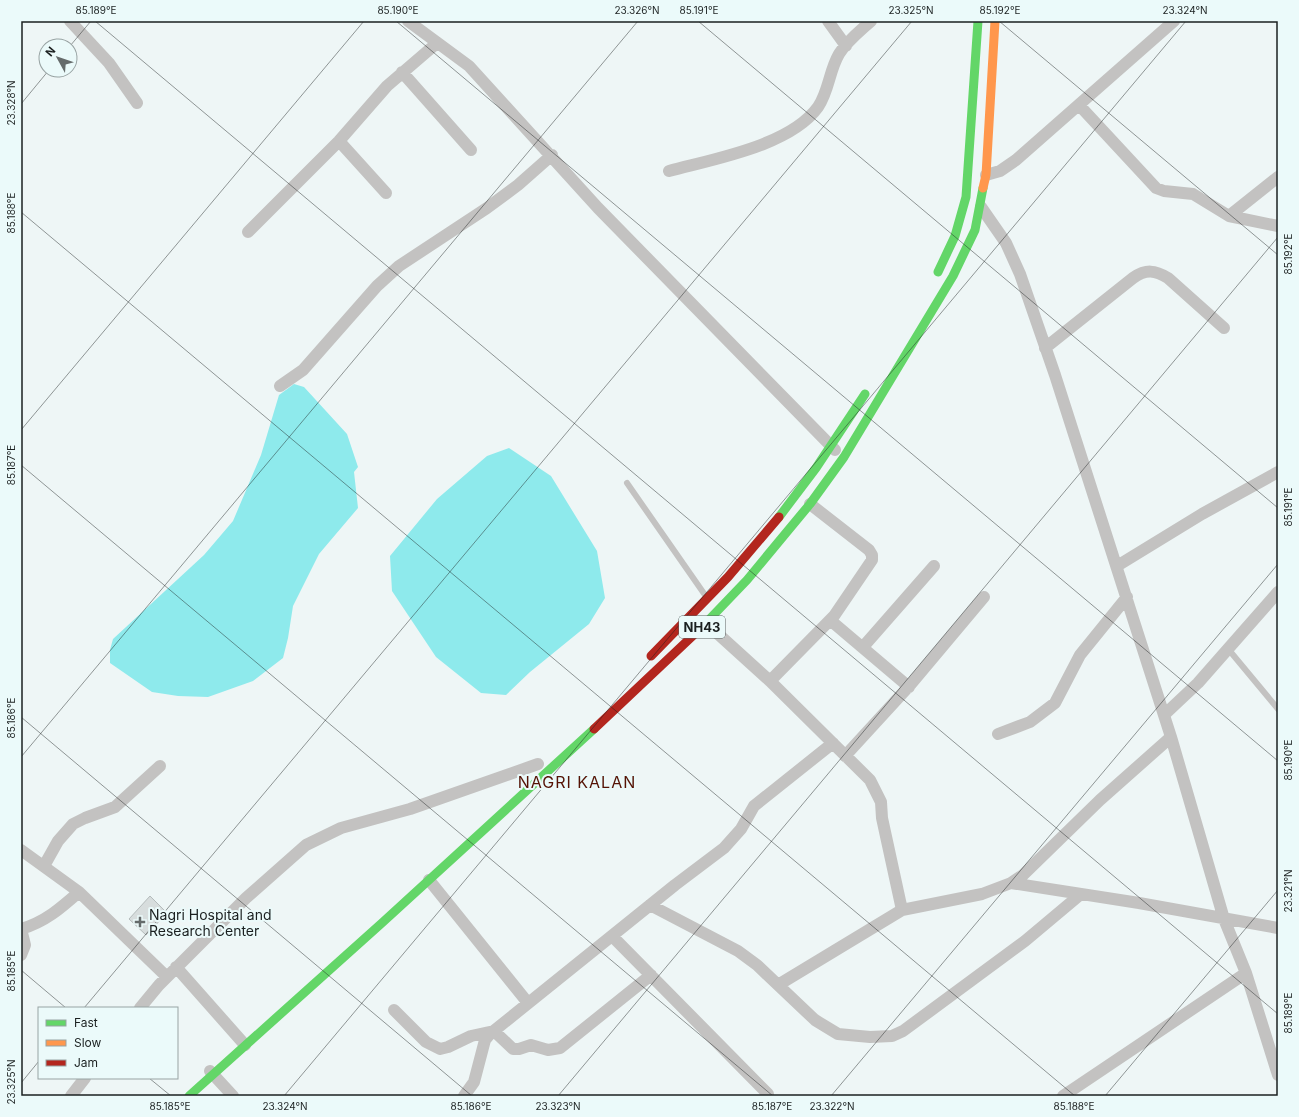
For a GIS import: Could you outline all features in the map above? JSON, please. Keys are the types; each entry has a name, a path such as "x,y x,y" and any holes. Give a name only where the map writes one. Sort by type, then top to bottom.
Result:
{"highway":[{"path":"934,278 950,251 962,218 966,197 978,21"},
{"name":"NH43","path":"185,1094 206,1070 429,880 620,705 706,623 747,580 810,504 844,457 953,276 975,230 981,207 986,176 995,21"},
{"name":"NH43","path":"645,662 708,598 799,493 831,448 870,385"},
{"path":"521,780 541,761"},
{"name":"NH43","path":"185,1094 206,1070"}],"street":[{"path":"70,21 109,63 137,103"},
{"path":"408,21 469,66 552,155 598,208 831,448 844,457"},
{"path":"828,21 846,46"},
{"path":"670,171 755,147 783,135 798,124 817,108 824,96 839,54 871,21"},
{"path":"986,176 1000,171 1016,160 1174,21"},
{"path":"248,232 339,141 387,86 437,43"},
{"path":"402,72 471,150"},
{"path":"1079,105 1156,188 1164,191 1193,194 1229,216 1278,226"},
{"path":"339,141 386,193"},
{"path":"280,386 303,370 377,286 399,266 487,208 518,185 552,155"},
{"path":"1229,216 1278,177"},
{"path":"981,207 1006,243 1020,274 1046,348 1171,737 1224,919 1246,973 1278,1075"},
{"path":"1046,348 1133,278 1141,272 1147,271 1158,272 1168,278 1224,328"},
{"path":"1117,566 1202,514 1278,472"},
{"path":"770,681 830,620 862,577 872,560 872,555 869,550 810,504"},
{"path":"863,647 934,566"},
{"path":"1164,715 1198,683 1229,650 1278,592"},
{"path":"845,756 909,687 984,597"},
{"path":"998,734 1030,722 1055,703 1080,655 1127,598"},
{"path":"830,620 909,687"},
{"path":"706,623 770,681 870,780 881,802 882,818 902,910"},
{"path":"778,985 902,910 982,894 1011,883 1023,875 1100,800 1171,737"},
{"path":"464,1096 474,1082 485,1040 494,1031 650,905 724,848 741,829 754,806 833,743"},
{"path":"141,1007 176,968 257,889 306,845 341,828 410,809 541,761"},
{"path":"44,866 58,841 69,827 84,818 115,807 160,766"},
{"path":"21,850 79,892 167,977"},
{"path":"429,880 528,1004"},
{"path":"1011,883 1139,903 1278,928"},
{"path":"21,955 25,945 21,929 55,914 79,892"},
{"path":"650,905 738,951 757,964 815,1020 838,1034 870,1038 892,1036 903,1031 1013,950 1081,894"},
{"path":"612,936 768,1094"},
{"path":"176,968 240,1040"},
{"path":"1063,1096 1246,973"},
{"path":"494,1031 513,1049 519,1049 531,1045 548,1050 560,1048 651,975"},
{"path":"394,1010 426,1042 440,1049 448,1048 471,1036 494,1031"},
{"path":"206,1070 233,1096"},
{"path":"71,1096 84,1079"}],"lane":[{"path":"627,483 708,598"},
{"path":"1229,650 1278,709"}],"water":[{"path":"294,384 304,387 347,434 358,467 354,472 358,508 319,554 293,606 283,658 253,681 208,697 178,696 152,692 110,663 110,650 113,639 204,555 233,521 261,455 279,395"},
{"path":"509,448 551,476 597,551 605,598 589,624 530,672 506,695 481,693 436,657 392,591 390,556 437,499 487,456"}],"building":[{"path":"150,896 167,913 146,935 129,919"}],"traffic: fast":[{"path":"938,272 955,236 966,197 978,21"},
{"path":"701,628 747,580 810,504 844,457 953,276 975,230 983,188"},
{"path":"779,517 816,468 865,394"},
{"path":"189,1096 383,922 594,729"}],"traffic: slow":[{"path":"983,188 986,175 995,21"}],"traffic: jam":[{"path":"651,656 728,577 779,517"},
{"path":"594,729 701,628"}],"place":[{"name":"Nagri Hospital and Research Center","path":"140,922"}],"district":[{"name":"NAGRI KALAN","path":"577,782"}]}
